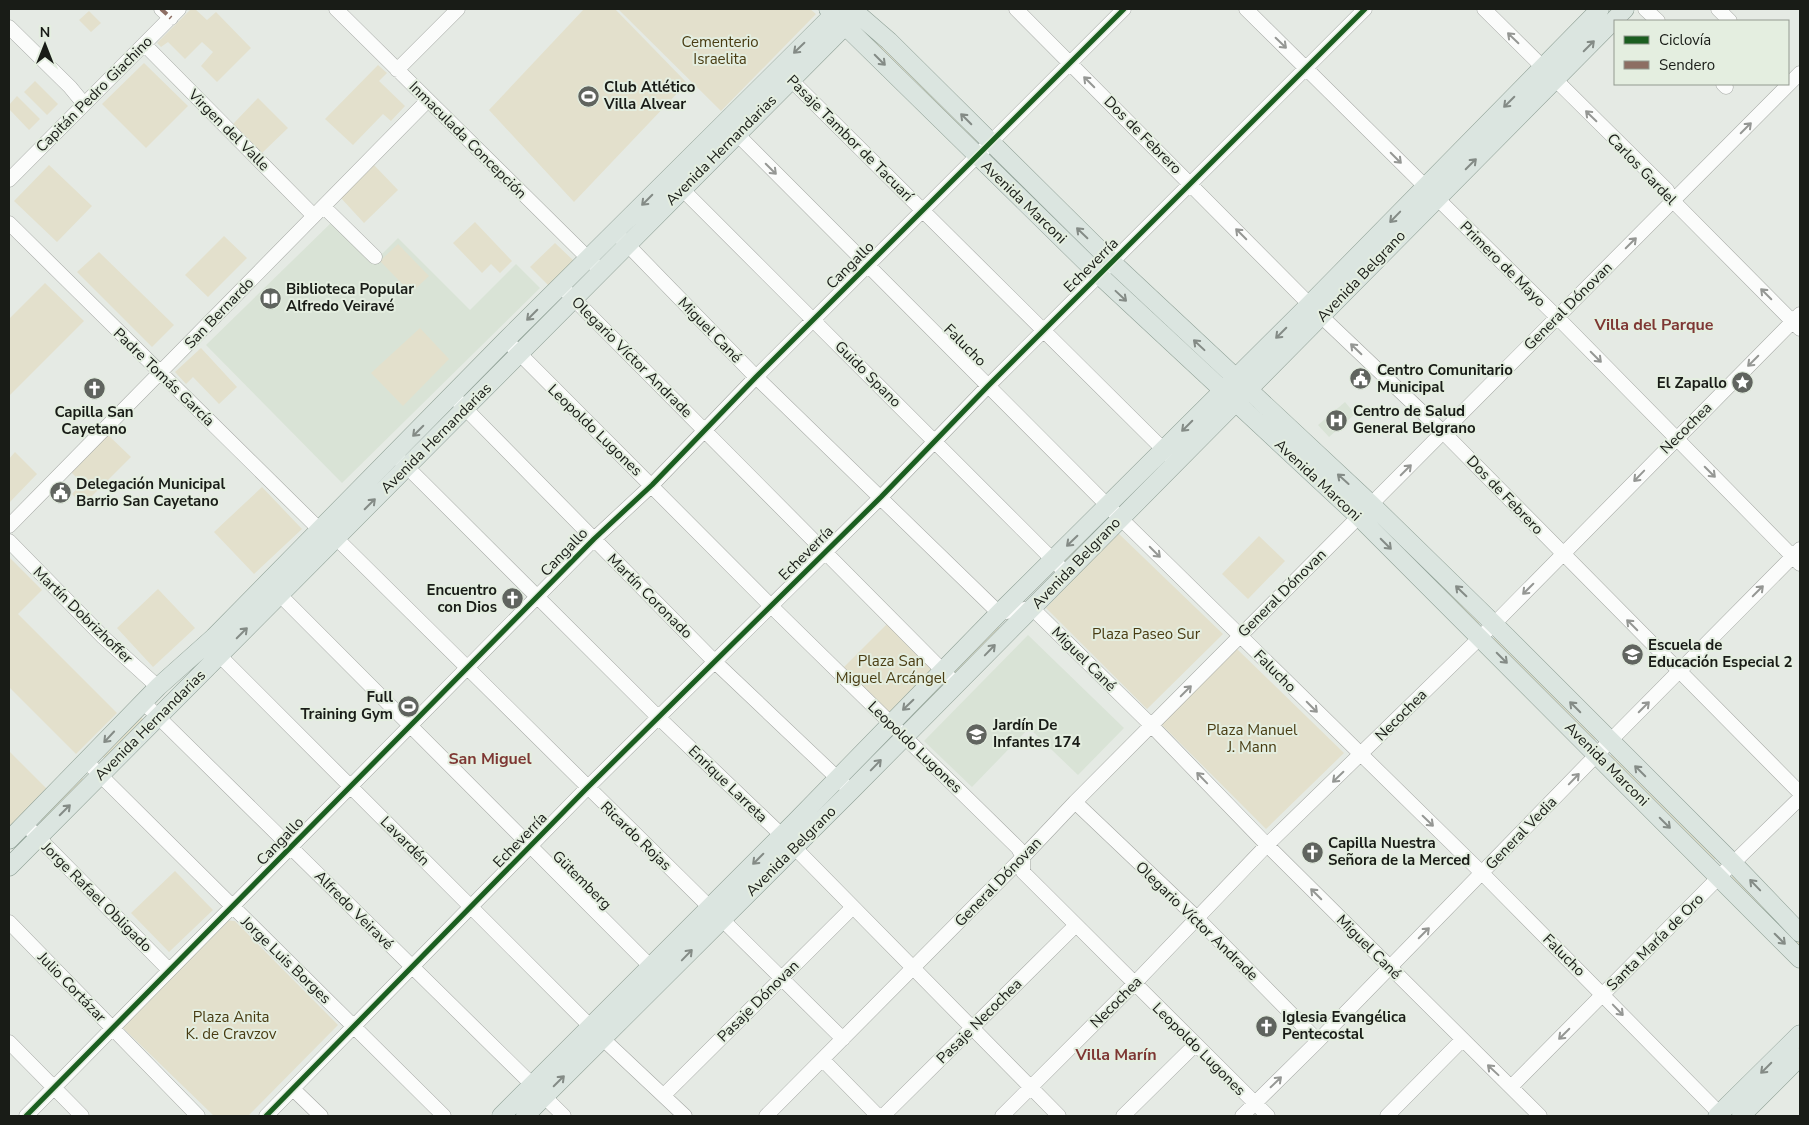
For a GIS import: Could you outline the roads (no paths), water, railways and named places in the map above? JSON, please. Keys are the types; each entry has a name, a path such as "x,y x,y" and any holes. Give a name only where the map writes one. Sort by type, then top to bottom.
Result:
{"main road":[{"name":"Avenida Belgrano","path":"1549,74 1600,9"},
{"name":"Avenida Belgrano","path":"788,841 837,779 890,723 944,672 999,612 1053,559 1177,463 1241,397 1316,310 1431,192 1549,74 1625,9"},
{"name":"Avenida Hernandarias","path":"595,265 615,232 778,67 837,14 858,10"},
{"name":"Avenida Marconi","path":"858,10 991,144 1235,379 1241,397"},
{"name":"Avenida Hernandarias","path":"274,589 320,530 401,460 459,402 518,354 568,292 595,265 628,245 791,80 837,14"},
{"name":"Avenida Marconi","path":"837,14 978,157 1222,391 1241,397 1494,624 1733,863 1800,934"},
{"name":"Avenida Hernandarias","path":"459,402 506,340 568,292"},
{"name":"Avenida Belgrano","path":"596,1032 663,979 716,913 788,841 851,791 1066,572 1165,449 1235,379 1316,310"},
{"name":"Avenida Hernandarias","path":"12,857 38,838 158,717 182,692 213,649 274,589 336,538 401,460"},
{"name":"Avenida Marconi","path":"1365,510 1481,637 1800,959"},
{"name":"Avenida Hernandarias","path":"9,840 162,683 213,649"},
{"name":"Avenida Belgrano","path":"502,1116 537,1092 596,1032 650,966 716,913"},
{"path":"1719,1116 1800,1034"},
{"path":"1742,1116 1800,1057"},
{"name":"Avenida Belgrano","path":"525,1116 537,1092"}],"street":[{"name":"Inmaculada Concepción","path":"336,9 595,265"},
{"path":"397,70 458,9"},
{"name":"Dos de Febrero","path":"1016,9 1316,310 1443,432 1678,672 1800,793"},
{"name":"Cangallo","path":"26,1116 594,539 652,486 756,377 1124,9"},
{"name":"Primero de Mayo","path":"1246,9 1557,317 1676,438 1798,557"},
{"name":"Echeverría","path":"266,1116 294,1090 353,1026 472,908 587,788 881,497 988,386 1365,9"},
{"name":"Carlos Gardel","path":"1484,9 1667,190 1673,201 1798,321"},
{"path":"1645,9 1657,20"},
{"path":"1718,9 1729,20"},
{"name":"Capitán Pedro Giachino","path":"9,180 144,44 170,12"},
{"path":"9,27 70,87 84,104"},
{"name":"Virgen del Valle","path":"144,44 319,211 375,257"},
{"name":"Pasaje Tambor de Tacuarí","path":"778,67 1177,463"},
{"name":"General Dónovan","path":"766,1116 824,1060 1075,802 1557,317 1795,82"},
{"name":"San Bernardo","path":"9,526 161,374 428,100"},
{"name":"Falucho","path":"726,121 737,135 1114,512 1603,994 1719,1116"},
{"name":"Guido Spano","path":"670,177 1066,572"},
{"name":"Padre Tomás García","path":"9,223 320,530"},
{"name":"Miguel Cané","path":"615,232 756,377 999,612"},
{"name":"Olegario Víctor Andrade","path":"568,292 956,684"},
{"name":"Necochea","path":"1002,1116 1134,984 1267,845 1361,756 1494,624 1676,438 1798,321"},
{"name":"Leopoldo Lugones","path":"506,340 771,606 1018,848 1023,857 1023,872 1268,1116"},
{"name":"Martín Coronado","path":"459,402 714,661 851,791"},
{"name":"Enrique Larreta","path":"401,460 658,717 788,841 971,1029 1059,1116"},
{"name":"Ricardo Rojas","path":"320,530 336,538 467,670 843,1039"},
{"name":"Martín Dobrizhoffer","path":"9,542 103,637 162,683 182,692"},
{"name":"General Vedia","path":"1242,1116 1318,1041 1678,672 1798,557"},
{"name":"Gütemberg","path":"274,589 663,979"},
{"path":"999,612 1032,608"},
{"name":"Miguel Cané","path":"1032,608 1540,1116"},
{"name":"Lavardén","path":"213,649 596,1032 685,1116"},
{"name":"Alfredo Veiravé","path":"144,703 537,1092 564,1116"},
{"name":"Jorge Luis Borges","path":"86,762 444,1116"},
{"name":"Santa María de Oro","path":"1512,1087 1719,877 1800,798"},
{"name":"Olegario Víctor Andrade","path":"1075,802 1197,918 1318,1041"},
{"name":"Jorge Rafael Obligado","path":"24,824 169,970"},
{"name":"Pasaje Dónovan","path":"664,1095 852,908"},
{"name":"Julio Cortázar","path":"9,922 198,1116"},
{"name":"Pasaje Necochea","path":"882,1116 1076,925"},
{"path":"1386,1116 1462,1040"},
{"path":"9,1042 82,1116"},
{"path":"1122,1116 1195,1045"},
{"path":"824,1060 878,1116"},
{"path":"294,1090 321,1116"}],"place":[{"name":"Club Atlético Villa Alvear","path":"588,96"},
{"name":"Biblioteca Popular Alfredo Veiravé","path":"270,298"},
{"name":"Centro Comunitario Municipal","path":"1361,379"},
{"name":"El Zapallo","path":"1743,383"},
{"name":"Capilla San Cayetano","path":"94,389"},
{"name":"Centro de Salud General Belgrano","path":"1337,420"},
{"name":"Delegación Municipal Barrio San Cayetano","path":"60,493"},
{"name":"Encuentro con Dios","path":"513,599"},
{"name":"Escuela de Educación Especial 2","path":"1632,654"},
{"name":"Full Training Gym","path":"409,706"},
{"name":"Jardín De Infantes 174","path":"977,734"},
{"name":"Capilla Nuestra Señora de la Merced","path":"1312,852"},
{"name":"Iglesia Evangélica Pentecostal","path":"1266,1026"}],"district":[{"name":"Villa del Parque","path":"1654,324"},
{"name":"San Miguel","path":"490,758"},
{"name":"Villa Marín","path":"1116,1054"}],"park label":[{"name":"Cementerio Israelita","path":"720,50"},
{"name":"Plaza Paseo Sur","path":"1146,634"},
{"name":"Plaza San Miguel Arcángel","path":"891,670"},
{"name":"Plaza Manuel J. Mann","path":"1252,738"},
{"name":"Plaza Anita K. de Cravzov","path":"231,1026"}]}
